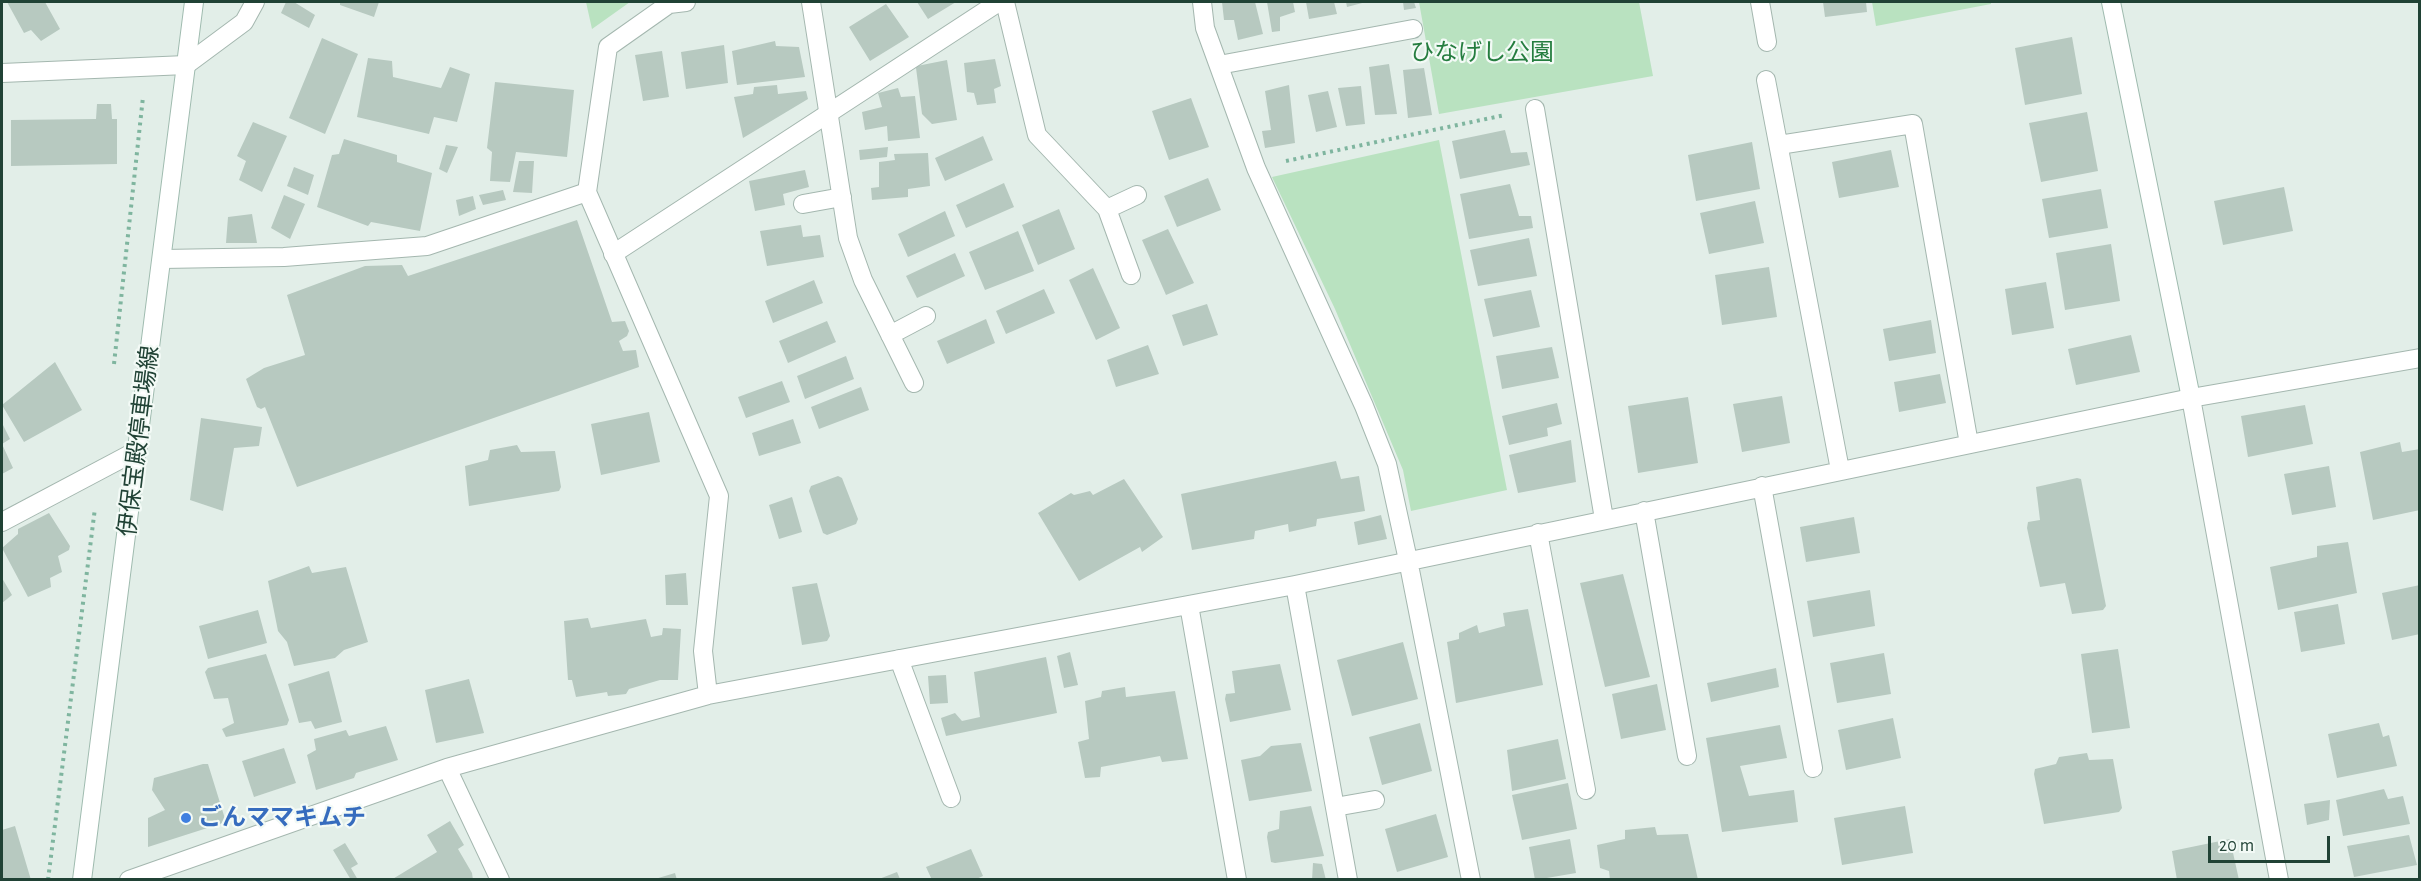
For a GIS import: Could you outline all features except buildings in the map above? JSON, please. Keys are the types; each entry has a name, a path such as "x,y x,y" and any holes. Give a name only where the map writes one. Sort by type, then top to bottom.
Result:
{"street":[{"name":"伊保宝殿停車場線","path":"82,879 194,2"},
{"path":"2,73 186,64 244,22 255,2"},
{"path":"675,2 608,47 587,192 719,496 703,651 708,695"},
{"path":"811,2 848,238 862,280 914,383"},
{"path":"614,254 999,2"},
{"path":"1005,2 1037,135 1107,209 1131,275"},
{"path":"1202,2 1205,28 1256,168 1364,406 1387,464 1471,879"},
{"path":"1760,2 1767,42"},
{"path":"2111,2 2191,398 2279,879"},
{"path":"1219,65 1413,29"},
{"path":"1766,80 1840,470"},
{"path":"1535,109 1604,519"},
{"path":"1779,146 1913,124 1969,444"},
{"path":"162,259 284,257 427,246 587,192"},
{"path":"1107,209 1137,195"},
{"path":"803,204 842,197"},
{"path":"890,334 926,316"},
{"path":"129,879 447,768 708,695 1296,585 2191,398 2420,358"},
{"path":"2,522 138,450"},
{"path":"1762,486 1813,768"},
{"path":"1644,511 1687,756"},
{"path":"1538,533 1586,790"},
{"path":"1296,585 1348,879"},
{"path":"1189,605 1237,879"},
{"path":"898,659 951,798"},
{"path":"447,768 500,879"},
{"path":"1335,807 1375,800"}],"path":[{"path":"1256,168 1535,109"}],"green space":[{"path":"586,2 630,2 592,29"},
{"name":"ひなげし公園","path":"1419,2 1639,2 1653,76 1439,114"},
{"path":"1872,2 1991,2 1991,4 1876,26"},
{"path":"1439,140 1507,490 1411,511 1403,470 1335,309 1272,177"}],"place":[{"name":"ごんママキムチ","path":"186,818"}]}
